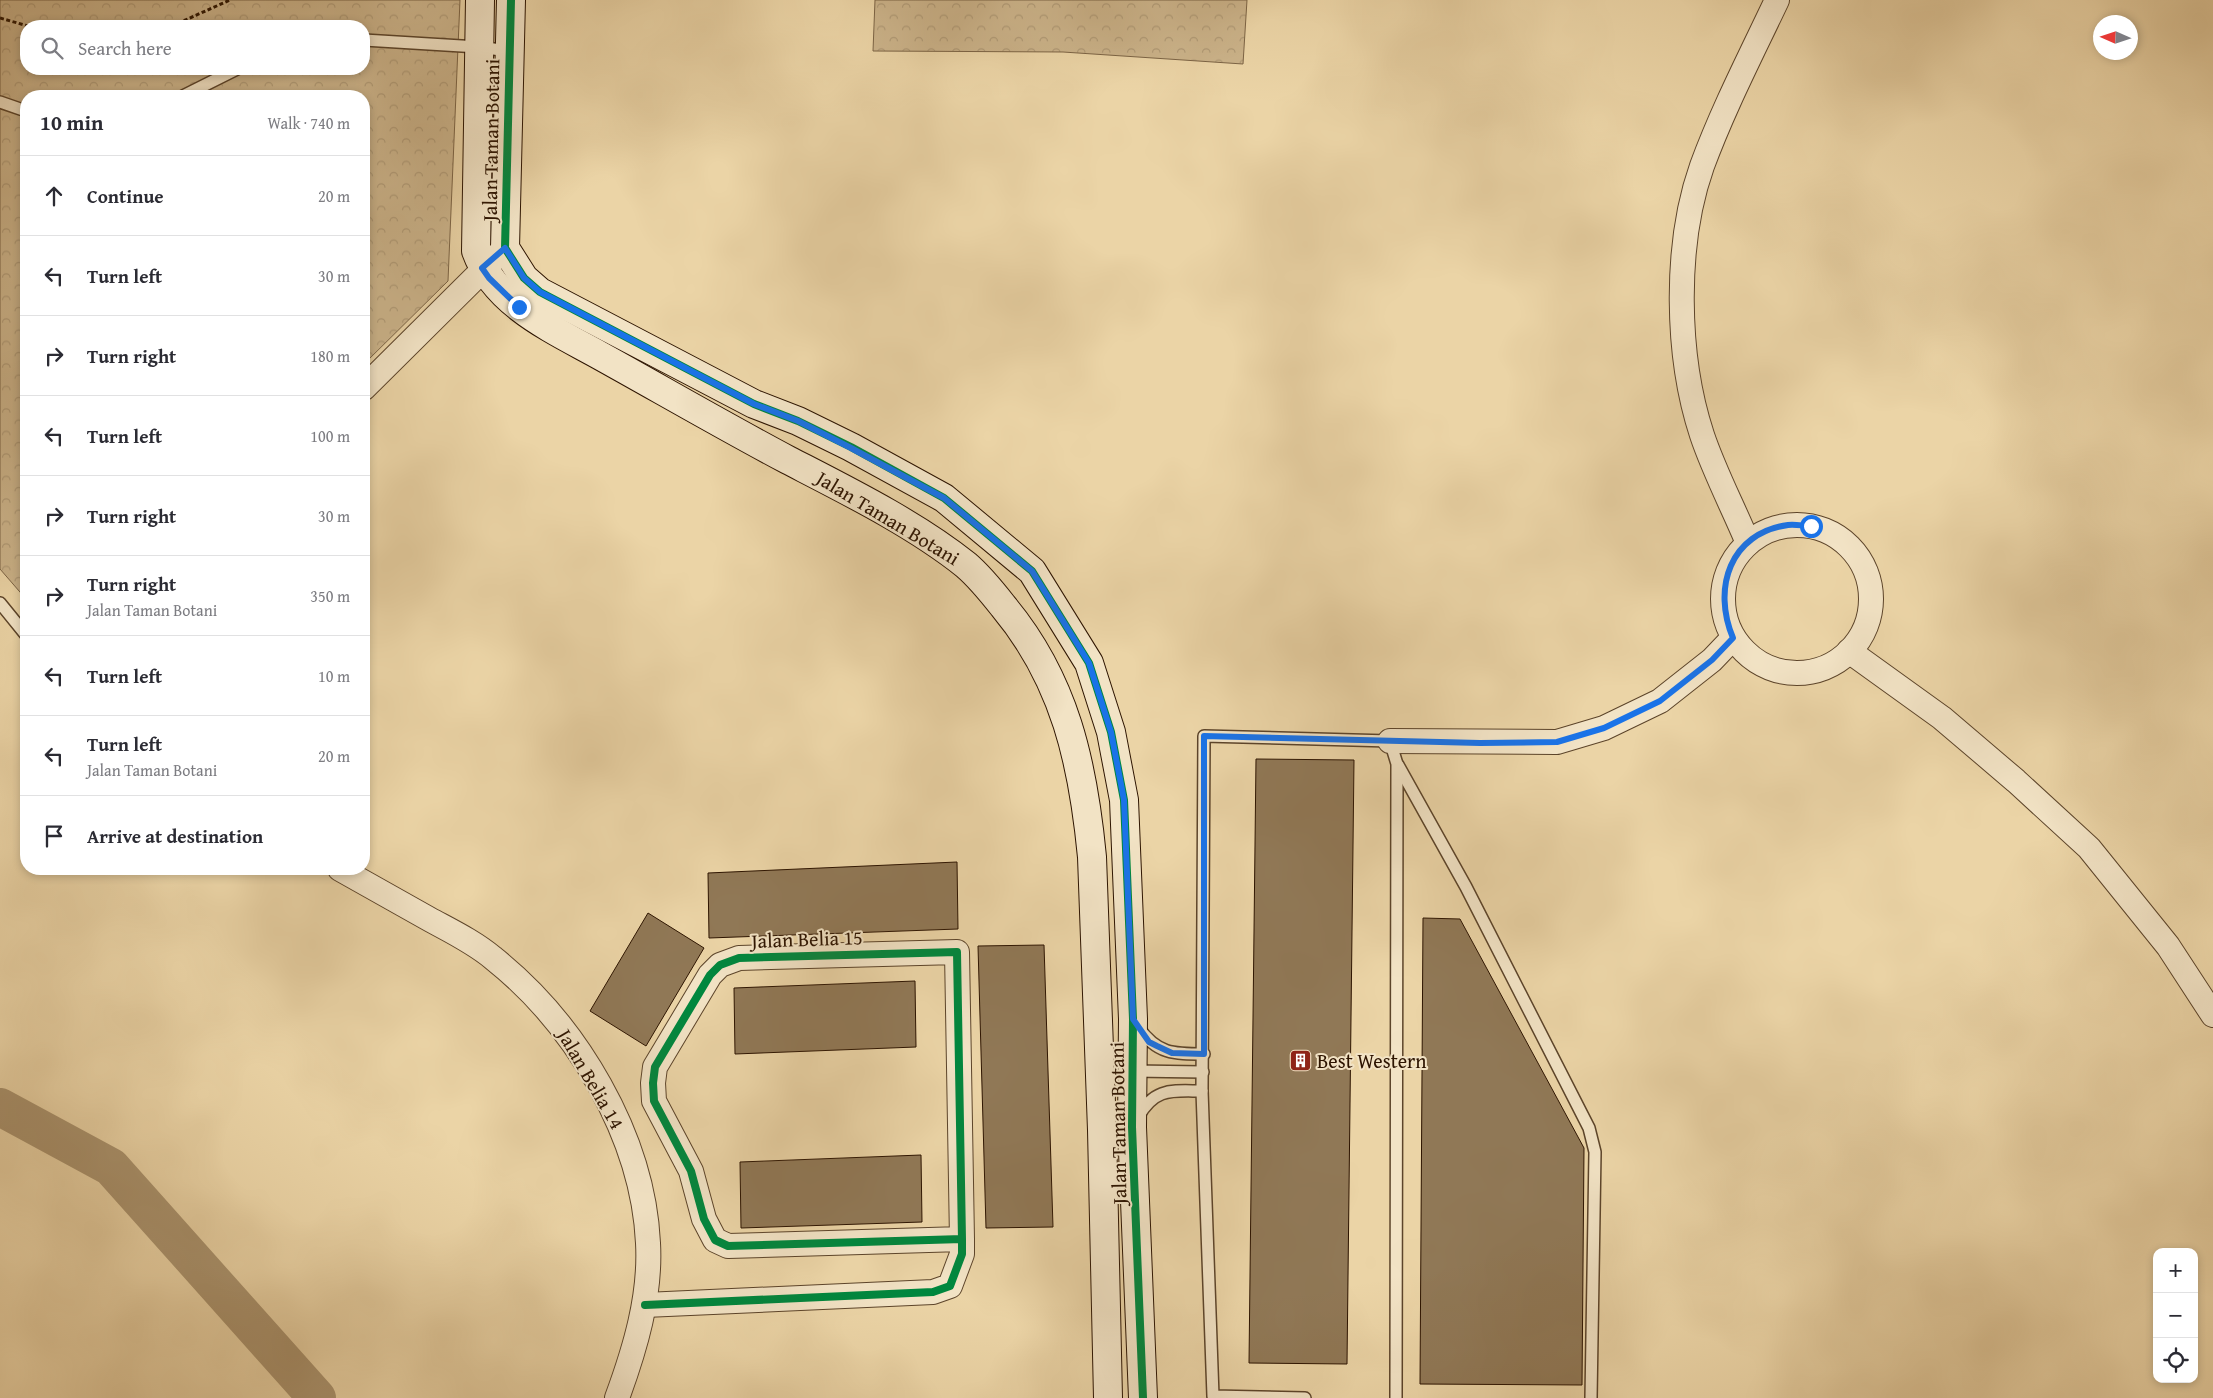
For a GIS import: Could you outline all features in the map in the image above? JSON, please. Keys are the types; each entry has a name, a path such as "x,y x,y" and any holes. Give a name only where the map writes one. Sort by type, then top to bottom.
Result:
{"street":[{"name":"Jalan Taman Botani","path":"480,0 475,222 476,251 482,268 489,278 532,318 832,483 938,544 968,567 989,589 1025,635 1051,680 1075,745 1088,813 1092,857 1102,1130 1108,1398"},
{"name":"Jalan Taman Botani","path":"511,0 505,248 524,278 540,292 754,404 798,421 944,498 1032,571 1089,663 1111,732 1124,800 1133,1019 1132,1127 1143,1398"},
{"path":"1748,543 1702,435 1687,372 1681,308 1684,255 1690,214 1702,168 1723,114 1777,0"},
{"path":"370,382 482,268 505,248"},
{"path":"1789,525 1811,526 1833,534 1850,548 1863,566 1870,588 1870,611 1862,632 1849,651 1832,665 1810,672 1788,673 1766,667 1754,659 1733,638 1725,618 1723,598 1726,577 1734,558 1748,543 1767,531 1789,525"},
{"path":"1390,741 1557,742 1595,731 1660,701 1712,660 1733,638"},
{"path":"1849,651 1942,718 2016,780 2089,848 2168,946 2213,1015"},
{"name":"Jalan Belia 14","path":"351,875 459,935 493,957 552,1015 577,1048 616,1118 633,1158 639,1182 648,1244 644,1305 617,1398"},
{"name":"Jalan Belia 15","path":"644,1305 933,1292 950,1286 962,1254 962,1239 957,952 739,958 720,965 710,975 655,1066 653,1084 654,1101 691,1171 704,1219 715,1240 728,1246 962,1239"},
{"path":"1102,1130 1113,1095 1133,1071"}],"lane":[{"path":"370,40 478,47 509,51"},
{"path":"195,90 225,75"},
{"path":"0,102 20,109"},
{"path":"0,604 20,628"},
{"path":"1305,1398 1213,1396 1202,1091 1204,1054 1204,736 1390,741 1397,764 1466,887 1589,1128 1595,1152 1591,1398"},
{"path":"1396,1398 1397,764"},
{"path":"1133,1019 1149,1042 1157,1046 1172,1053 1204,1054"},
{"path":"1133,1071 1203,1072"},
{"path":"1132,1127 1144,1106 1158,1093 1202,1091"}],"path":[{"path":"185,20 230,0"},
{"path":"0,18 20,24"}],"green space":[{"path":"0,0 460,0 448,281 370,358 370,90 20,90 20,592 0,569"},
{"path":"875,0 1247,0 1243,64 1063,52 873,51"}],"building":[{"name":"Best Western","path":"1256,759 1354,760 1347,1364 1249,1363"},
{"path":"957,862 958,929 709,938 708,873"},
{"path":"648,913 704,948 646,1046 590,1011"},
{"path":"1423,918 1460,919 1584,1148 1582,1385 1420,1384"},
{"path":"1044,945 1053,1227 986,1228 978,946"},
{"path":"915,981 916,1047 735,1054 734,988"},
{"path":"921,1155 922,1222 741,1228 740,1162"}],"waterway":[{"path":"0,1107 111,1167 317,1398"}],"cycle path":[{"path":"511,0 505,248 524,278 540,292 754,404 798,421 851,447 944,498 1032,571 1089,663 1111,732 1124,800 1133,1019 1132,1127 1143,1398"},
{"path":"645,1305 933,1292 950,1286 962,1254 962,1239 957,952 739,958 720,965 710,975 655,1067 653,1083 654,1101 691,1171 704,1219 715,1240 728,1246 962,1239"}],"place":[{"name":"Best Western","path":"1301,1061"}],"route":[{"path":"519,307 489,278 482,268 505,248 524,278 540,292 754,404 798,421 944,498 1032,571 1089,663 1111,732 1124,800 1133,1019 1149,1042 1172,1053 1204,1054 1204,736 1480,743 1557,742 1604,728 1660,701 1712,660 1733,638 1725,618 1723,598 1726,577 1734,558 1748,543 1767,531 1789,525 1811,526"}]}
